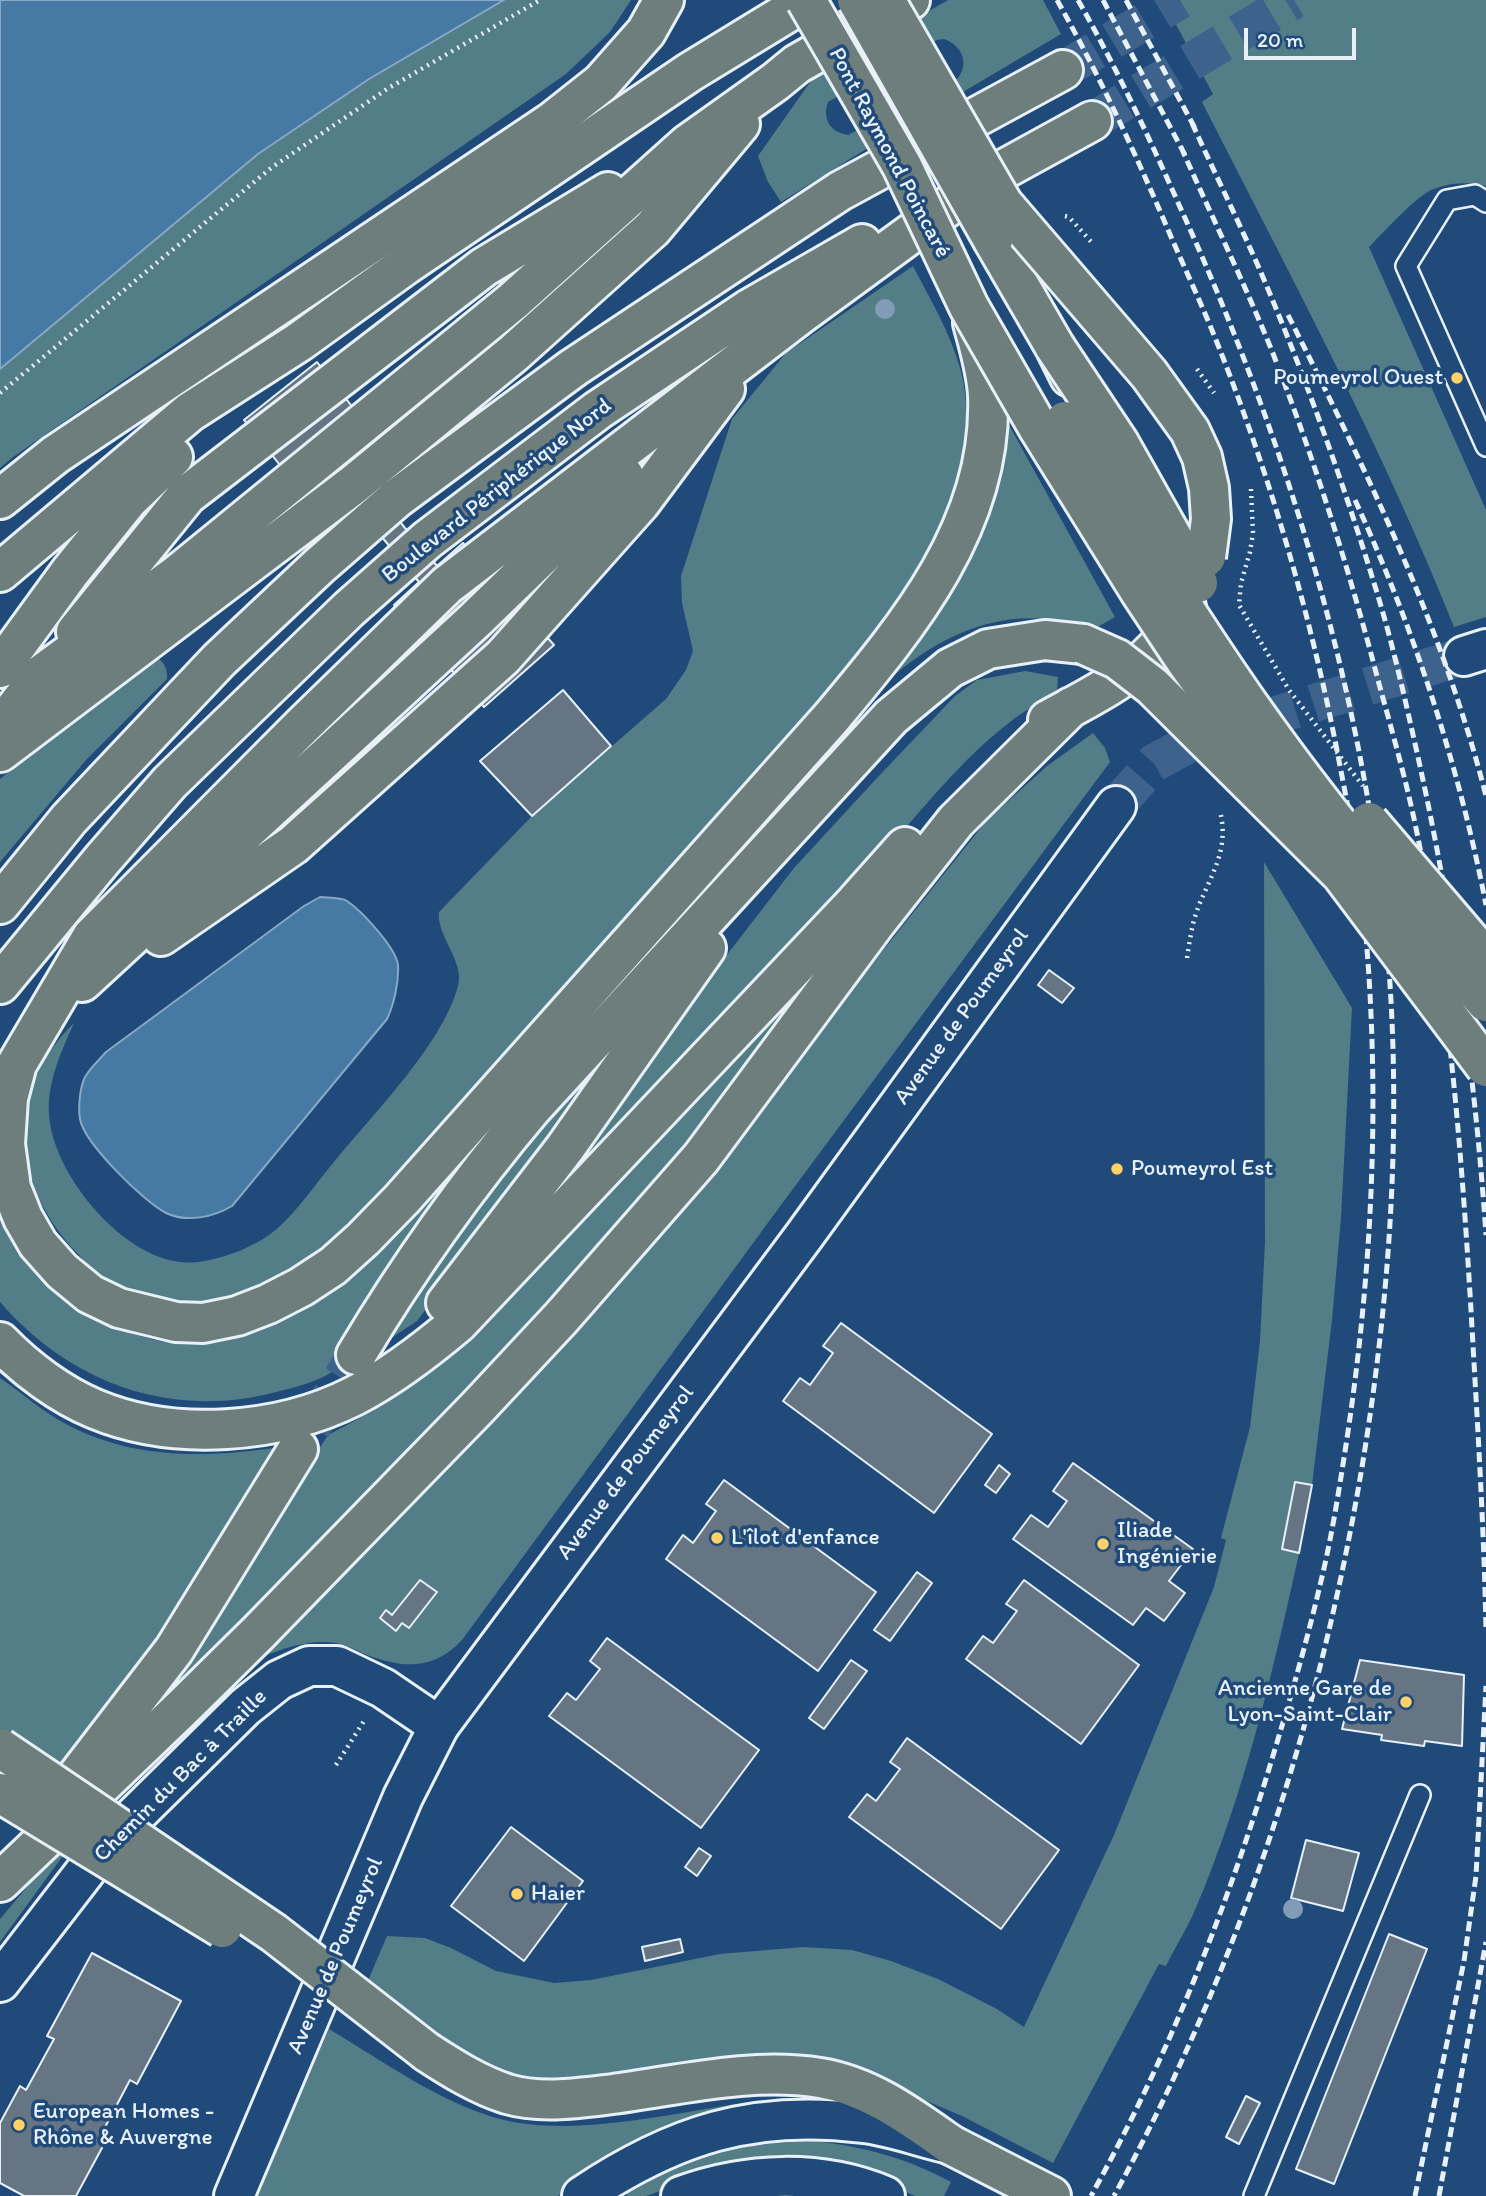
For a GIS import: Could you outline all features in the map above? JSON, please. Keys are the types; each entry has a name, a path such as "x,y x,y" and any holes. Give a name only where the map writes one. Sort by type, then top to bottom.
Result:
{"main road":[{"path":"0,499 55,455 553,121 601,83 646,32 664,0"},
{"path":"0,572 190,412 299,342 407,264 678,80 807,0"},
{"name":"Pont Raymond Poincaré","path":"807,0 902,166 969,307"},
{"name":"Pont Raymond Poincaré","path":"857,0 1055,347"},
{"path":"0,1342 12,1355 54,1386 95,1409 153,1424 188,1429 236,1430 314,1412 354,1396 398,1369 458,1323 999,747 1130,673 1152,653 1179,620 1189,602 1206,557 1212,519 1202,457 1190,431 1149,374 1003,204 885,0"},
{"path":"0,728 187,495 484,267 688,144 797,64 910,0"},
{"path":"0,904 69,820 219,660 319,566 397,498 573,368 840,191 1063,70"},
{"path":"0,751 454,374 514,353 652,229 775,82"},
{"name":"Boulevard Périphérique Nord","path":"0,984 170,782 349,609 427,540 598,410 749,309 843,254 976,186 1092,121"},
{"path":"42,674 178,575 513,301 688,144"},
{"path":"902,166 1252,710 1399,901 1486,1002"},
{"path":"969,307 983,360 986,434 972,499 945,566 913,614 860,682 402,1199 343,1257 301,1287 237,1316 203,1323 176,1322 119,1308 90,1294 62,1271 38,1244 10,1188 5,1144 9,1098 17,1064 92,937 302,726 356,696 460,600 752,352 976,186"},
{"path":"969,307 1039,429 1186,661 1339,872 1486,1067"},
{"path":"6,658 128,500 299,342"},
{"path":"1055,347 1176,592"},
{"path":"1055,347 1119,443 1241,660 1317,761 1486,959"},
{"path":"0,1066 44,1017 281,824 488,639 752,352"},
{"path":"356,1354 411,1267 504,1141 532,1108 891,717 950,668 988,649 1045,640 1083,644 1117,659 1152,686 1339,872"},
{"path":"0,1880 258,1633 561,1318 701,1158 877,921 956,821 1071,707"},
{"name":"Avenue de Poumeyrol","path":"234,2196 403,1797 439,1726 804,1236 1116,806"},
{"path":"354,1396 386,1371 408,1349 532,1193 799,818"},
{"path":"0,1880 174,1650 298,1449"},
{"name":"Chemin du Bac à Traille","path":"0,1982 108,1842 246,1707 279,1680 309,1666 337,1667 383,1688 439,1726"},
{"path":"0,1748 274,1933 427,2052"},
{"path":"0,1793 479,2083 510,2095 548,2099 583,2098 749,2076 822,2078 864,2091 899,2109 951,2145 1051,2196"},
{"path":"582,2196 638,2161 696,2136 733,2125 795,2120 866,2123 951,2145"},
{"path":"681,2196 774,2176 845,2183 885,2196"}],"lane":[{"path":"1486,202 1475,195 1447,200 1406,266 1486,446"},
{"path":"1254,2196 1420,1795"}],"path":[{"path":"0,393 271,168 387,89 540,0"},
{"path":"1187,958 1194,919 1215,872 1224,842 1222,814 1217,803"}],"green space":[{"path":"504,0 631,0 610,32 566,74 0,468 0,369 258,154 369,79"},
{"path":"948,0 1043,0 1061,34 781,202 768,182 758,156 813,78","holes":["937,40 950,42 962,55 962,72 958,78 848,135 836,131 829,124 826,114 828,102"]},
{"path":"1163,0 1486,0 1486,186 1456,184 1426,193 1369,247 1486,510 1486,617 1454,627 1366,427 1202,102 1213,94"},
{"path":"913,266 956,355 965,397 966,427 957,487 948,517 923,573 892,621 362,1217 327,1247 291,1272 264,1286 235,1297 206,1303 185,1304 162,1300 107,1282 78,1254 56,1227 40,1199 29,1169 25,1139 27,1108 35,1079 51,1050 74,1023 60,1056 50,1091 49,1114 54,1139 64,1165 80,1190 100,1215 122,1235 147,1251 172,1261 198,1262 241,1250 261,1240 287,1220 405,1078 450,1009 458,986 458,968 442,930 439,912 532,816 666,699 686,670 693,651 682,603 681,576 732,419 786,353"},
{"path":"1009,425 1115,617 1094,629 1065,621 1036,618 983,625 934,647 887,681 928,626 964,567 986,512"},
{"path":"155,657 165,666 167,679 86,760 0,862 0,779"},
{"path":"1025,671 1058,677 1057,692 1028,709 977,750 787,958 546,1211 536,1202 794,868 955,696 977,680"},
{"path":"1093,733 1105,748 1110,762 462,1640 440,1657 417,1664 393,1662 327,1642 300,1644 266,1655 263,1653 317,1590 463,1453 676,1210 987,820 1047,766"},
{"path":"1264,862 1352,1008 1341,1218 1312,1485 1294,1482 1282,1549 1299,1553 1298,1558 1255,1736 1212,1868 1192,1917 1166,1966 1159,1964 1053,2163 962,2116 856,2071 572,2083 521,2081 470,2059 367,1983 387,1936 425,1938 496,1971 554,1983 591,1980 720,1954 803,1947 852,1950 938,1979 997,2009 1024,2027 1114,1835 1214,1587 1226,1540 1221,1538 1250,1427 1260,1341 1265,1242"},
{"path":"820,969 748,1079 450,1423 134,1737 328,1435 390,1400 447,1356 727,1058"},
{"path":"594,1056 607,1068 417,1321 373,1350 409,1294"},
{"path":"487,1140 364,1319 339,1365 330,1373 307,1384 237,1399 198,1401 161,1397 125,1388 90,1373 58,1354 28,1330 0,1302 0,1213 20,1250 45,1281 76,1306 113,1326 158,1341 194,1345 222,1341 260,1330 298,1313 345,1283 400,1232"},
{"path":"0,1378 57,1419 91,1436 117,1444 144,1450 199,1454 281,1447 149,1666 56,1769 0,1730"},
{"path":"59,1849 65,1853 0,1942 0,1919"},
{"path":"329,2029 436,2093 504,2120 532,2125 593,2125 748,2102 752,2108 611,2161 558,2196 256,2196"},
{"path":"813,2141 884,2154 951,2182 944,2196 915,2196 894,2187 694,2179 646,2196 627,2196 627,2192 650,2179 716,2153 761,2145"}],"water":[{"path":"0,0 504,0 369,79 258,154 0,369"},
{"path":"320,897 347,901 369,921 396,958 398,979 387,1019 232,1206 217,1213 191,1218 166,1213 116,1171 84,1129 79,1109 85,1077 106,1052"}],"building":[{"path":"317,362 399,466 372,487 405,528 437,566 463,543 554,645 484,707 394,605 419,582 353,502 326,523 244,420"},
{"path":"563,690 611,746 532,816 480,761"},
{"path":"1049,970 1074,988 1062,1003 1038,985"},
{"path":"841,1323 992,1434 934,1513 783,1401 800,1378 810,1385 833,1353 823,1346"},
{"name":"Iliade Ingénierie","path":"1073,1463 1193,1549 1169,1581 1185,1593 1164,1621 1146,1608 1133,1625 1013,1539 1031,1515 1048,1527 1067,1501 1053,1491"},
{"path":"999,1465 1010,1474 996,1493 985,1485"},
{"path":"724,1480 876,1592 818,1671 666,1559 683,1535 693,1543 716,1511 706,1504"},
{"path":"1295,1482 1312,1485 1299,1553 1282,1549"},
{"path":"917,1572 932,1583 890,1641 874,1630"},
{"path":"420,1580 437,1592 409,1628 402,1623 396,1631 380,1618 386,1610 392,1615"},
{"path":"1024,1580 1139,1665 1081,1744 966,1659 983,1636 993,1643 1017,1611 1006,1604"},
{"path":"607,1638 759,1750 701,1828 549,1716 567,1693 576,1700 600,1669 590,1661"},
{"path":"851,1660 867,1671 824,1729 809,1718"},
{"name":"Ancienne Gare de Lyon-Saint-Clair","path":"1360,1660 1464,1675 1462,1746 1425,1741 1424,1746 1381,1740 1382,1735 1342,1729"},
{"path":"907,1738 1059,1850 1001,1929 849,1817 867,1794 876,1801 900,1769 890,1762"},
{"name":"Haier","path":"511,1827 583,1881 524,1961 451,1906"},
{"path":"1306,1840 1359,1853 1343,1911 1291,1898"},
{"path":"699,1848 711,1856 697,1876 685,1867"},
{"path":"1389,1934 1427,1949 1334,2184 1296,2169"},
{"path":"680,1939 683,1952 645,1961 642,1947"},
{"path":"92,1953 181,2001 137,2084 130,2080 103,2131 109,2135 76,2196 24,2196 0,2183 0,2123 20,2086 26,2090 54,2039 47,2036"},
{"path":"1246,2096 1260,2103 1239,2144 1226,2137"}],"tunnel":[{"path":"1063,70 1180,0"},
{"path":"1092,121 1294,0"},
{"path":"1116,806 1154,763 1194,741 1464,656"},
{"path":"312,1427 356,1355"}],"railway":[{"path":"1057,0 1126,135 1211,329 1238,396 1289,553 1329,712 1356,858 1367,949 1373,1073 1371,1198 1362,1322 1338,1496 1316,1603 1272,1759 1215,1927 1170,2037 1091,2196"},
{"path":"1078,0 1144,128 1215,288 1248,369 1305,536 1350,707 1367,793 1388,953 1394,1101 1388,1248 1373,1394 1344,1562 1323,1657 1297,1750 1236,1933 1199,2022 1114,2196"},
{"path":"1103,0 1185,155"},
{"path":"1126,0 1196,130"},
{"path":"1192,123 1280,319 1337,469 1381,604 1431,816 1452,935 1476,1115 1486,1235"},
{"path":"1181,147 1261,325 1302,432 1355,597 1413,814 1444,998 1457,1123 1478,1430 1486,1632"},
{"path":"1288,315 1374,491 1425,610 1448,671 1486,796"},
{"path":"1355,500 1397,598 1432,699 1462,801 1486,905"},
{"path":"1415,2196 1464,1961 1476,1876 1486,1686"},
{"path":"1439,2196 1486,1942"}],"place":[{"name":"Poumeyrol Ouest","path":"1457,378"},
{"name":"Poumeyrol Est","path":"1117,1169"},
{"name":"L'îlot d'enfance","path":"717,1538"},
{"name":"Iliade Ingénierie","path":"1103,1544"},
{"name":"Ancienne Gare de Lyon-Saint-Clair","path":"1406,1702"},
{"name":"Haier","path":"517,1894"},
{"name":"European Homes - Rhône & Auvergne","path":"19,2125"}]}
